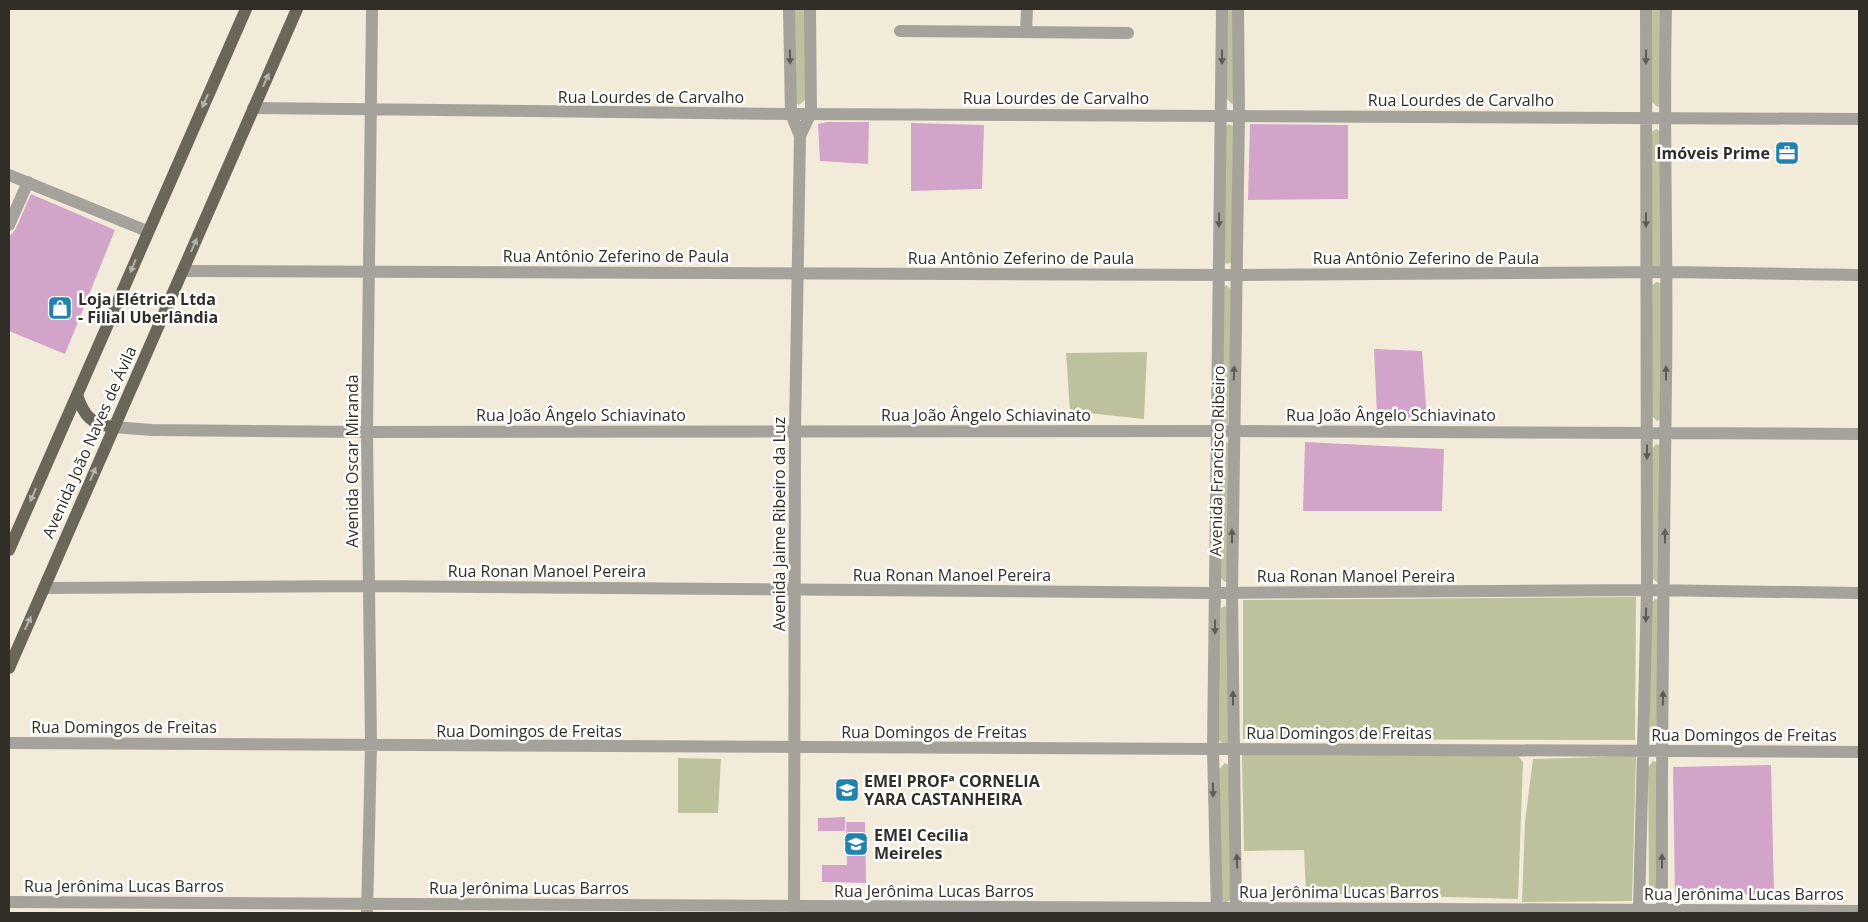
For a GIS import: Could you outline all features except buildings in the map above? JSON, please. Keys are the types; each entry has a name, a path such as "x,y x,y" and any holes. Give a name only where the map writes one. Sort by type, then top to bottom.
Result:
{"main road":[{"name":"Avenida João Naves de Ávila","path":"9,550 147,231 246,9"},
{"name":"Avenida João Naves de Ávila","path":"9,668 297,9"},
{"path":"77,395 86,417 99,425 113,427"}],"street":[{"name":"Avenida Oscar Miranda","path":"368,908 371,746 367,432 372,9"},
{"name":"Avenida Jaime Ribeiro da Luz","path":"789,9 791,114 800,136 795,431 796,749 794,910"},
{"name":"Avenida Jaime Ribeiro da Luz","path":"800,136 811,113 810,9"},
{"path":"1026,31 1027,9"},
{"name":"Avenida Francisco Ribeiro","path":"1216,911 1213,749 1216,593 1217,275 1222,9"},
{"name":"Avenida Francisco Ribeiro","path":"1237,911 1232,593 1232,431 1237,275 1238,9"},
{"path":"1639,909 1647,590 1646,9"},
{"path":"1662,910 1661,750 1665,590 1666,272 1664,118 1666,9"},
{"path":"900,31 1128,33"},
{"name":"Rua Lourdes de Carvalho","path":"254,108 371,111 791,114 1221,114 1859,119"},
{"path":"9,175 147,231"},
{"path":"9,225 28,182"},
{"name":"Rua Antônio Zeferino de Paula","path":"183,270 1217,275 1666,272 1859,275"},
{"name":"Rua João Ângelo Schiavinato","path":"113,427 152,430 367,432 1232,431 1859,434"},
{"name":"Rua Ronan Manoel Pereira","path":"44,588 369,586 1216,593 1647,590 1859,593"},
{"name":"Rua Domingos de Freitas","path":"9,743 796,749 1234,748 1859,752"},
{"path":"1214,838 1236,837"},
{"name":"Rua Jerônima Lucas Barros","path":"9,902 368,908 1216,911 1639,909 1726,912 1859,911"}],"green space":[{"path":"794,9 806,9 806,99 799,105 796,103"},
{"path":"1227,9 1239,9 1236,102 1232,104 1226,98"},
{"path":"1651,9 1663,9 1662,105 1658,107 1652,102"},
{"path":"1229,124 1233,126 1232,262 1227,264 1224,262 1225,127"},
{"path":"1656,129 1660,131 1661,267 1652,267 1652,132"},
{"path":"1656,282 1661,283 1662,419 1657,421 1652,416 1651,287"},
{"path":"1226,285 1232,290 1228,425 1222,420 1222,288"},
{"path":"1147,352 1144,419 1070,411 1066,353"},
{"path":"1226,442 1231,444 1230,580 1225,582 1219,576 1223,444"},
{"path":"1656,444 1661,446 1658,583 1652,578 1651,450"},
{"path":"1636,597 1635,740 1243,739 1243,600"},
{"path":"1655,599 1660,600 1656,738 1650,733 1650,604"},
{"path":"1225,606 1229,608 1230,743 1222,743 1219,740 1221,608"},
{"path":"1242,755 1518,756 1523,762 1518,899 1306,893 1304,850 1244,851"},
{"path":"1636,756 1632,901 1522,902 1525,821 1533,759"},
{"path":"678,758 721,759 718,813 678,813"},
{"path":"1653,761 1658,763 1659,898 1655,901 1649,895 1648,767"},
{"path":"1225,763 1229,765 1230,900 1226,903 1222,901 1219,769"}],"place":[{"name":"Imóveis Prime","path":"1787,153"},
{"name":"Loja Elétrica Ltda - Filial Uberlândia","path":"60,308"},
{"name":"EMEI PROFª CORNELIA YARA CASTANHEIRA","path":"847,790"},
{"name":"EMEI Cecilia Meireles","path":"856,844"}]}
